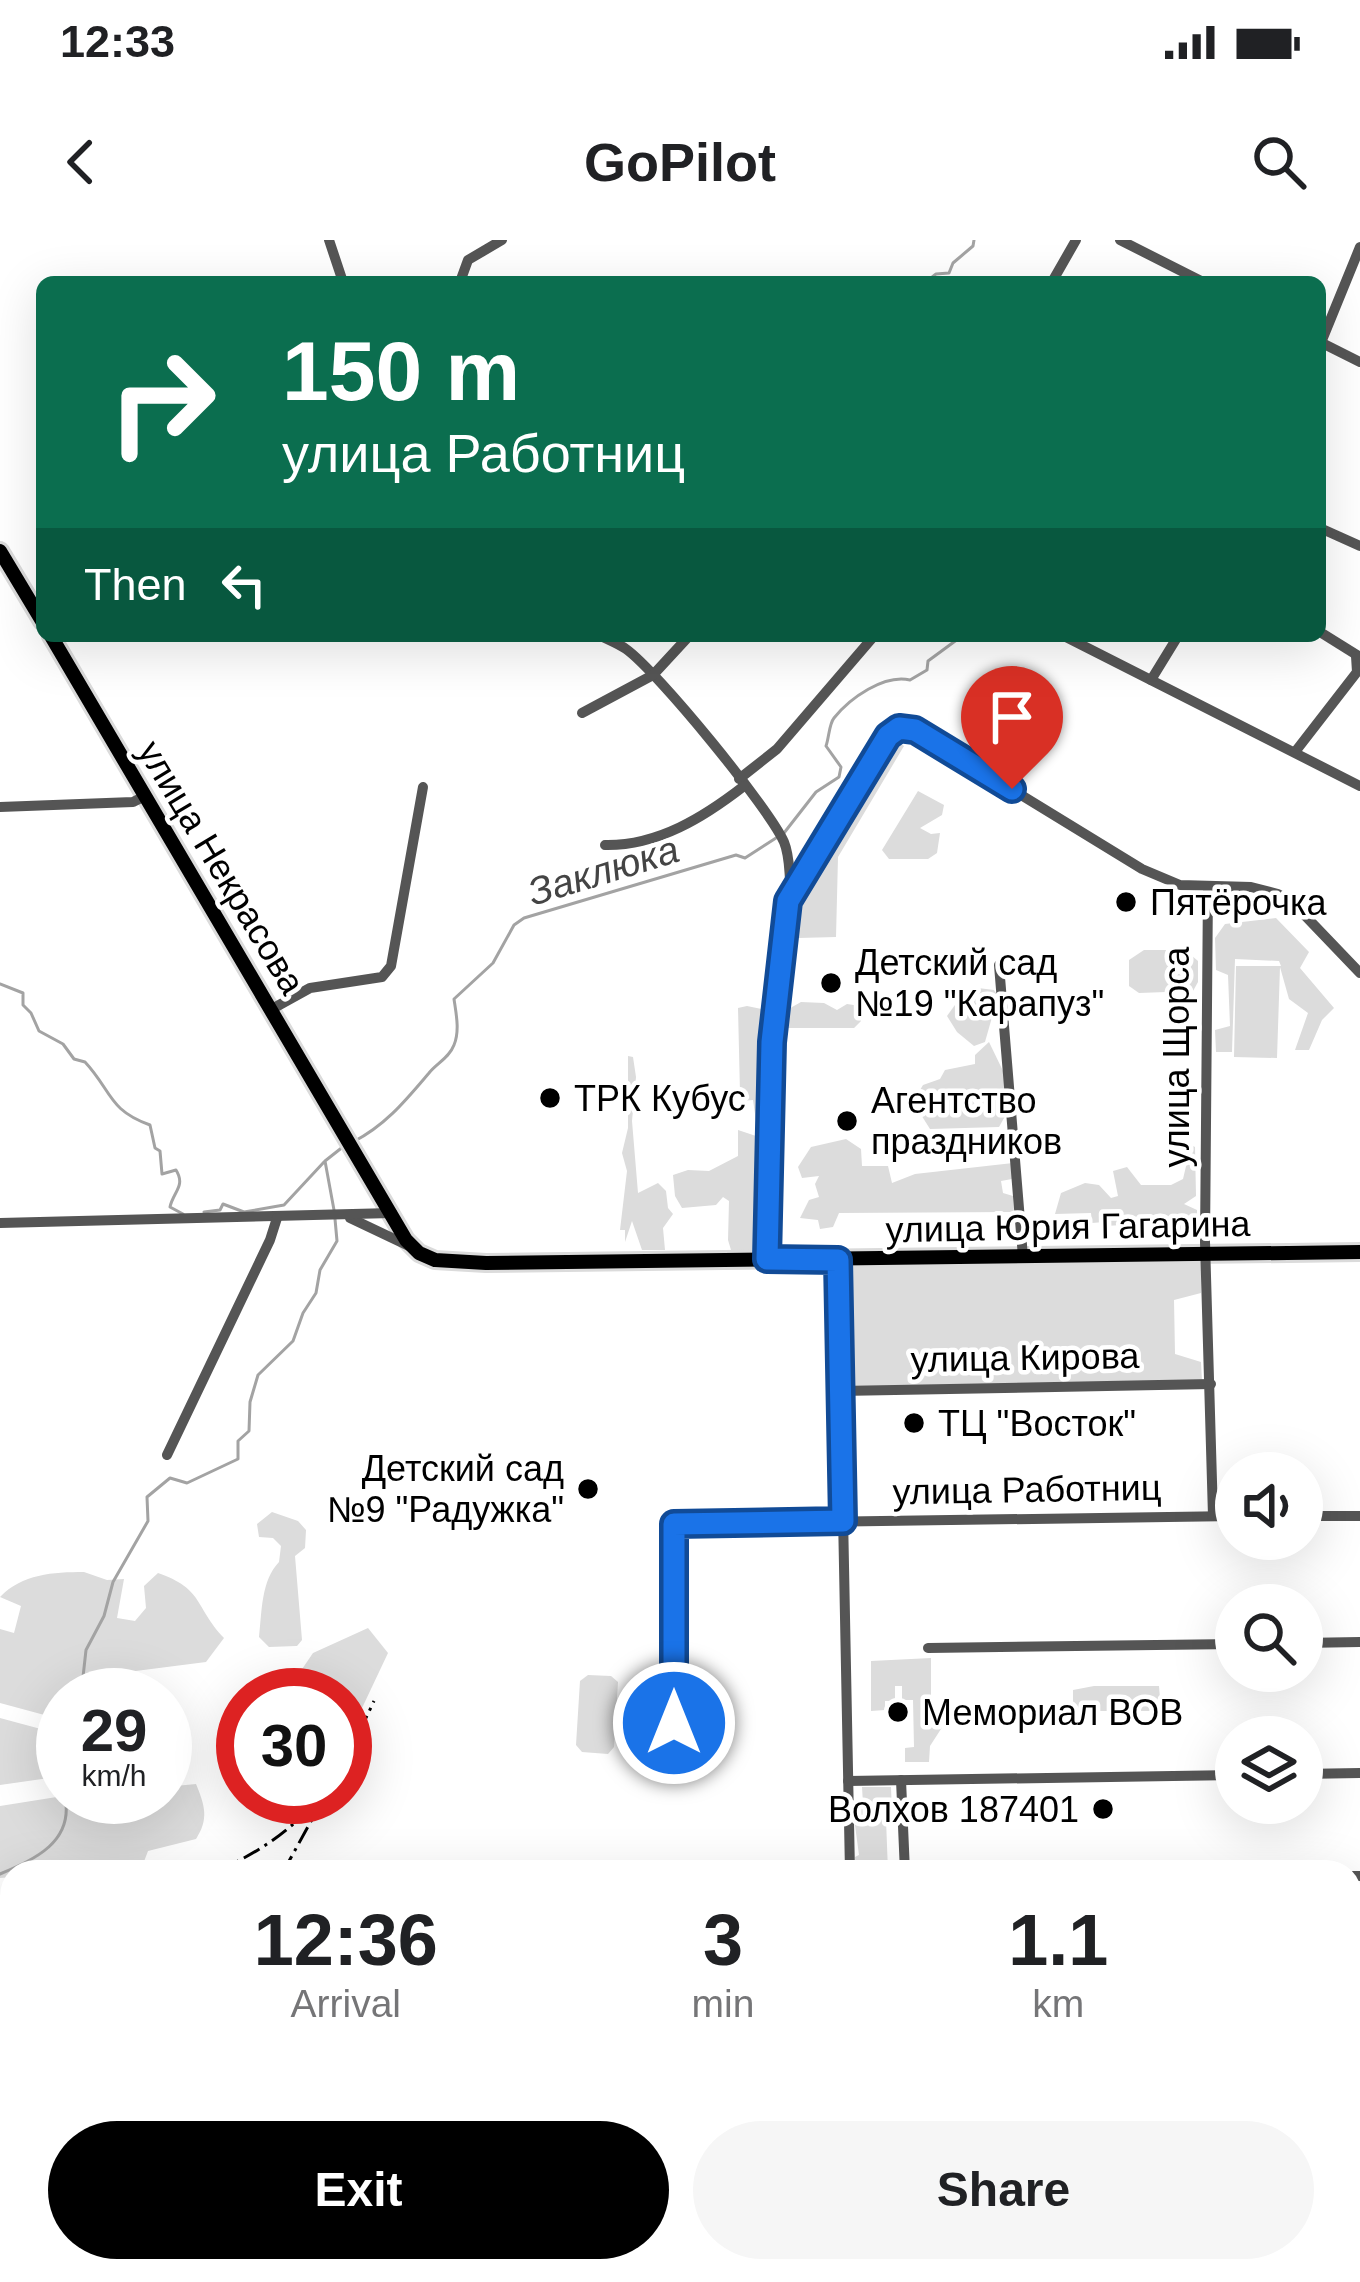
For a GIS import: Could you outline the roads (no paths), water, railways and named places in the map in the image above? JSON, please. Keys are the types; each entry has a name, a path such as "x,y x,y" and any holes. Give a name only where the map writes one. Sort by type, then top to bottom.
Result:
{"main road":[{"path":"0,551 36,611"},
{"name":"улица Некрасова","path":"55,642 392,1213"},
{"path":"392,1213 416,1251"},
{"name":"улица Юрия Гагарина","path":"416,1251 435,1260 464,1262 1360,1252"}],"street":[{"path":"329,240 341,276"},
{"path":"462,276 468,260 502,240"},
{"path":"1055,276 1076,240"},
{"path":"1120,240 1191,276"},
{"path":"1326,329 1360,247"},
{"path":"1326,346 1360,362"},
{"path":"1326,530 1360,546"},
{"path":"1295,752 1357,672 1358,657 1326,636"},
{"path":"613,642 653,675 742,783 784,843 790,879 772,1042 767,1259"},
{"path":"582,713 653,675 683,642"},
{"path":"605,845 627,846 684,827 742,783 786,740 869,642"},
{"path":"1076,642 1360,786"},
{"path":"1151,680 1174,642"},
{"path":"788,901 888,736 899,728 915,730 1142,869 1180,885 1251,887 1292,902 1360,973"},
{"path":"272,1009 310,988 382,977 392,966 423,787"},
{"path":"0,807 133,802 145,796"},
{"name":"улица Щорса","path":"1208,887 1206,1254 1213,1516"},
{"path":"999,965 1023,1257"},
{"path":"0,1223 392,1213"},
{"path":"347,1217 416,1251"},
{"path":"167,1455 277,1218"},
{"path":"838,1260 850,1860"},
{"name":"улица Кирова","path":"840,1391 1210,1384"},
{"name":"улица Работниц","path":"675,1765 674,1524 1213,1516"},
{"path":"1323,1516 1360,1516"},
{"path":"1323,1643 1360,1642"},
{"path":"928,1648 1215,1644"},
{"path":"1323,1774 1360,1773"},
{"path":"848,1781 1215,1775"},
{"path":"901,1780 904,1860"}],"waterway":[{"name":"Заклюка","path":"934,276 949,273 974,240"},
{"name":"Заклюка","path":"784,833 816,792 839,777 841,767 826,746 832,721 841,710 879,684 910,680 927,670 928,661 954,642"},
{"name":"Заклюка","path":"353,1142 385,1120 449,1053 457,1034 454,999 493,963 514,925 524,918 736,855 745,858 776,838"},
{"path":"0,984 23,993 23,1005 39,1031 63,1044 74,1059 85,1062 126,1113 150,1125 162,1174 176,1170 179,1176 170,1207 183,1214"},
{"name":"Заклюка","path":"334,1210 325,1161 344,1146"},
{"path":"204,1212 220,1210 223,1204 244,1212 284,1205 324,1162"},
{"name":"Заклюка","path":"84,1668 86,1650 104,1616 113,1582 148,1521 147,1497 170,1478 187,1483 238,1459 238,1441 249,1431 250,1402 258,1375 293,1341 316,1293 320,1270 337,1241 335,1219"},
{"name":"Заклюка","path":"29,1860 49,1847 64,1824"}],"railway":[{"path":"372,1705 374,1701"},
{"path":"239,1860 293,1824"},
{"path":"290,1860 309,1824"}],"place":[{"name":"Пятёрочка","path":"1126,902"},
{"name":"Детский сад №19 \"Карапуз\"","path":"831,983"},
{"name":"ТРК Кубус","path":"550,1098"},
{"name":"Агентство праздников","path":"847,1121"},
{"name":"ТЦ \"Восток\"","path":"914,1423"},
{"name":"Детский cад №9 \"Радужка\"","path":"588,1489"},
{"name":"Мемориал ВОВ","path":"898,1712"},
{"name":"Волхов 187401","path":"1103,1809"}]}
